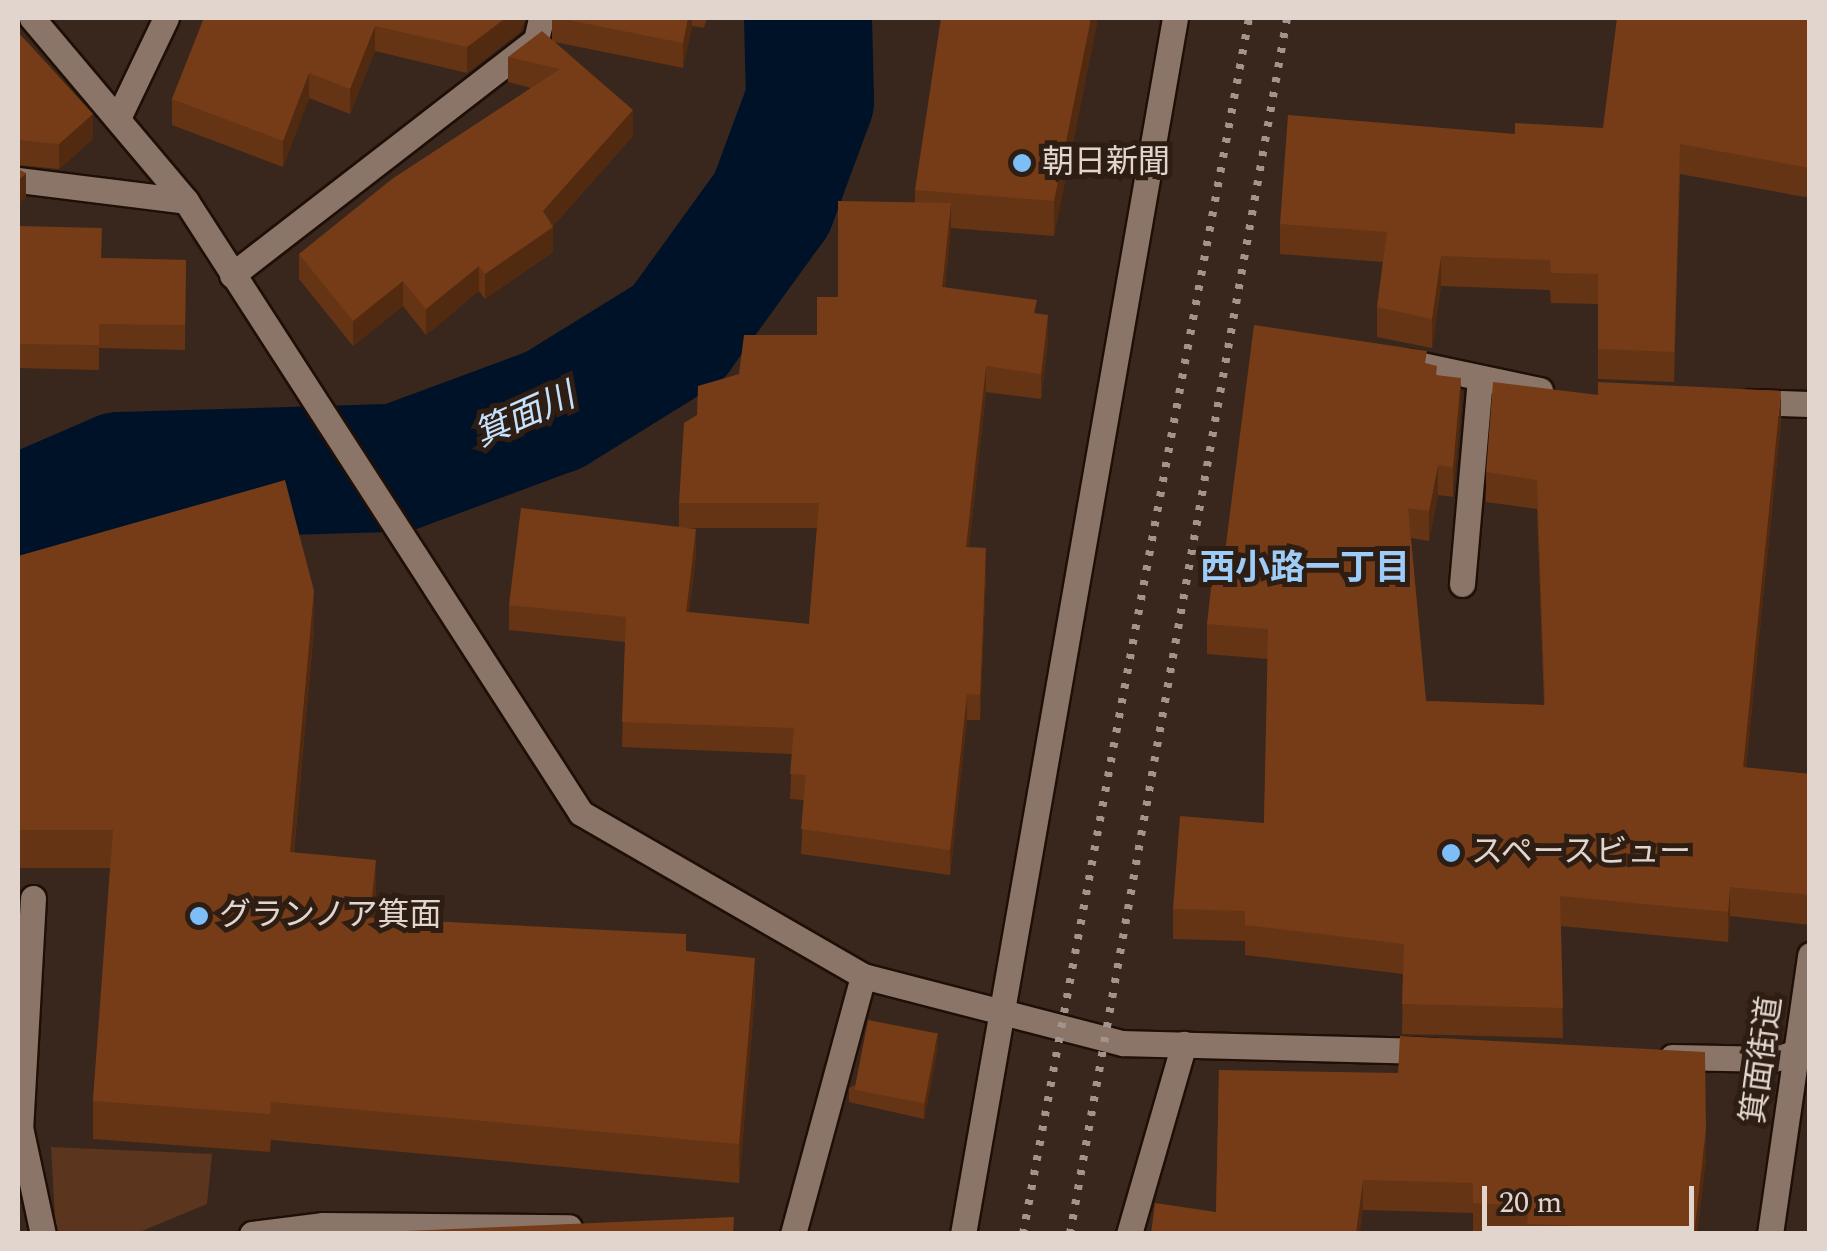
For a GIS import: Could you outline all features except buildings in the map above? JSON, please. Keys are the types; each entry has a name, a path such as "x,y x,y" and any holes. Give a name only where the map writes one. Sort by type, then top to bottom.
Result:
{"street":[{"path":"32,18 186,201 399,539 582,813 863,976 1123,1043 1451,1051"},
{"path":"118,118 166,18"},
{"path":"232,275 536,40 540,18"},
{"path":"964,1234 1175,18"},
{"path":"18,180 186,201"},
{"path":"1390,358 1568,394"},
{"path":"1462,584 1480,379"},
{"path":"1716,400 1810,404"},
{"path":"33,898 20,1128 43,1234"},
{"name":"箕面街道","path":"1770,1234 1804,1048 1810,955"},
{"path":"794,1234 863,976"},
{"path":"1129,1234 1184,1044"},
{"path":"1643,1056 1774,1060 1804,1048"},
{"path":"252,1234 323,1225 592,1228"}],"shaded area":[{"path":"51,1147 212,1154 207,1204 137,1233 56,1233"}],"waterway":[{"name":"箕面川","path":"18,520 120,476 397,468 554,410 678,333 772,203 810,100 808,18"}],"railway":[{"path":"1023,1234 1249,18"},
{"path":"1070,1234 1287,18"}],"place":[{"name":"朝日新聞","path":"1022,163"},
{"name":"スペースビュー","path":"1451,853"},
{"name":"グランノア箕面","path":"199,916"}],"district":[{"name":"西小路一丁目","path":"1305,569"}]}
